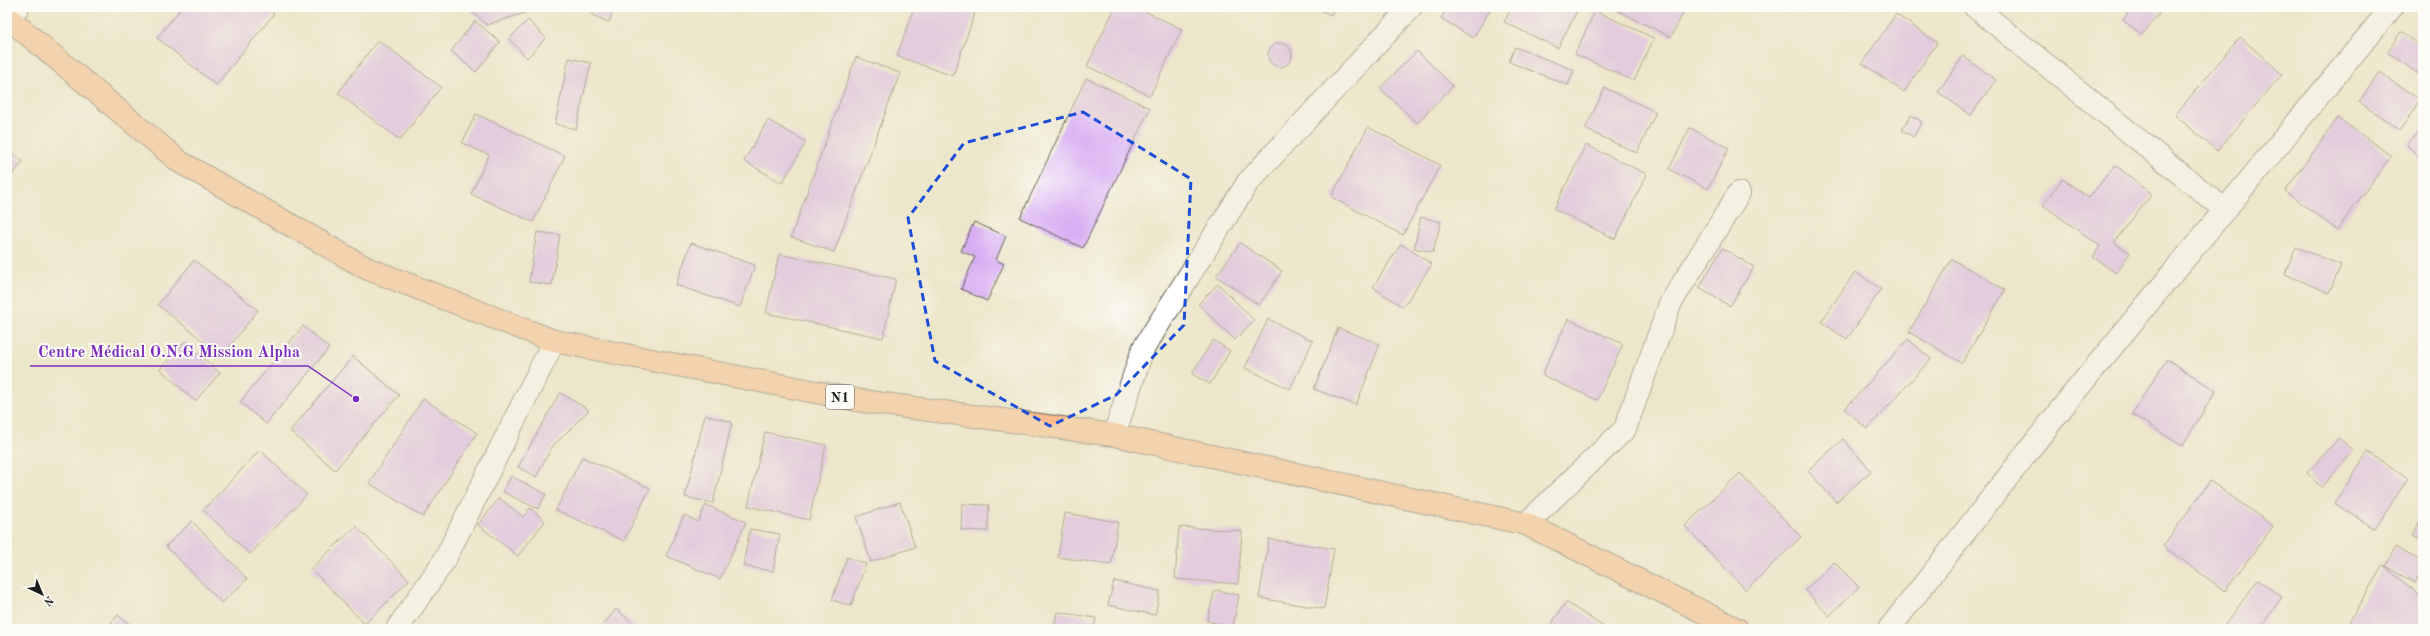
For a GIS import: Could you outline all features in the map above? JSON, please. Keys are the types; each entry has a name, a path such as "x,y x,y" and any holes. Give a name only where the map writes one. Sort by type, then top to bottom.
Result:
{"highway":[{"name":"N1","path":"7,17 180,162 366,268 554,341 862,401 1114,435 1526,524 1737,629"}],"street":[{"path":"7,17 18,7"},
{"path":"1114,435 1144,349 1248,182 1411,7"},
{"path":"1975,7 2225,210"},
{"path":"1889,629 2069,399 2392,7"},
{"path":"1526,524 1625,429 1670,304 1739,193"},
{"path":"397,629 444,561 554,341"}],"highlighted area":[{"path":"1083,112 1191,179 1184,325 1116,395 1050,426 935,361 908,218 964,143"}],"building":[{"path":"182,7 266,7 274,14 216,85 157,38"},
{"path":"466,7 534,7 531,11 487,25"},
{"path":"595,7 615,7 609,22 592,15"},
{"path":"914,7 977,7 953,76 897,56"},
{"path":"1115,7 1136,7 1182,29 1150,96 1087,66"},
{"path":"1313,7 1335,7 1331,15"},
{"path":"1448,7 1492,7 1473,38 1441,18"},
{"path":"1512,7 1579,7 1558,48 1504,22"},
{"path":"1610,7 1686,7 1671,37"},
{"path":"2132,7 2150,7 2159,14 2142,35 2123,20"},
{"path":"1595,11 1654,38 1634,81 1575,54"},
{"path":"1896,14 1937,43 1904,92 1862,63"},
{"path":"528,20 546,38 527,58 509,39"},
{"path":"475,21 500,42 476,72 451,51"},
{"path":"2401,32 2423,48 2423,77 2387,52"},
{"path":"2240,37 2282,74 2217,151 2175,115"},
{"path":"378,40 441,87 400,140 338,93"},
{"path":"1280,43 1289,46 1292,55 1289,64 1280,67 1271,64 1268,55 1271,46"},
{"path":"1515,47 1574,70 1568,85 1509,62"},
{"path":"1417,51 1453,86 1417,123 1380,88"},
{"path":"1963,56 1996,80 1971,115 1938,92"},
{"path":"856,57 900,73 834,252 791,237"},
{"path":"569,58 591,63 576,129 555,124"},
{"path":"2379,72 2420,100 2400,130 2359,102"},
{"path":"1086,78 1150,108 1083,248 1020,218"},
{"path":"1605,88 1656,112 1637,153 1585,129"},
{"path":"476,114 565,156 533,222 471,194 489,155 462,143"},
{"path":"1911,115 1922,122 1913,137 1902,130"},
{"path":"2338,118 2391,156 2337,230 2285,191"},
{"path":"768,120 806,142 782,183 744,161"},
{"path":"1368,127 1440,165 1403,235 1331,197"},
{"path":"1690,128 1729,148 1708,189 1669,169"},
{"path":"2423,128 2423,162 2406,144"},
{"path":"1586,145 1647,174 1615,239 1554,209"},
{"path":"7,148 23,162 7,181"},
{"path":"2115,165 2152,194 2114,242 2130,253 2116,273 2093,257 2100,246 2043,205 2062,179 2089,198"},
{"path":"1421,217 1441,222 1433,252 1414,248"},
{"path":"974,222 1006,236 996,260 1004,264 987,301 961,289 975,257 961,251"},
{"path":"537,232 560,235 552,285 529,282"},
{"path":"691,243 755,265 740,307 676,285"},
{"path":"1240,243 1282,271 1259,305 1216,276"},
{"path":"1401,244 1432,264 1403,307 1373,287"},
{"path":"2296,247 2341,265 2329,293 2285,274"},
{"path":"1722,248 1754,267 1730,306 1699,288"},
{"path":"779,254 896,279 883,338 766,313"},
{"path":"1952,259 2005,290 1962,363 1909,332"},
{"path":"194,260 258,310 222,356 158,305"},
{"path":"1855,272 1881,289 1847,339 1821,322"},
{"path":"1218,284 1254,320 1235,340 1198,304"},
{"path":"1268,319 1313,341 1290,389 1245,368"},
{"path":"1568,319 1623,344 1597,400 1542,375"},
{"path":"303,326 329,348 266,424 240,402"},
{"path":"1338,328 1380,344 1356,405 1314,389"},
{"path":"1908,339 1931,359 1867,429 1845,409"},
{"path":"1213,340 1230,351 1210,384 1192,374"},
{"path":"185,341 220,373 195,401 160,369"},
{"path":"353,356 399,395 335,470 290,431"},
{"path":"2167,359 2216,391 2182,446 2132,414"},
{"path":"560,393 589,410 552,447 536,477 518,467"},
{"path":"423,399 477,433 423,517 369,483"},
{"path":"705,415 732,422 713,503 685,497"},
{"path":"765,432 826,445 809,520 748,506"},
{"path":"2339,438 2354,451 2321,487 2307,473"},
{"path":"1843,439 1871,471 1836,502 1808,471"},
{"path":"260,450 307,495 250,554 203,510"},
{"path":"2368,452 2408,478 2375,529 2334,503"},
{"path":"582,457 650,488 624,541 556,510"},
{"path":"1740,473 1801,537 1746,590 1685,526"},
{"path":"511,476 546,494 538,509 503,492"},
{"path":"2210,481 2273,526 2225,591 2163,546"},
{"path":"499,498 523,517 530,508 545,521 518,556 478,525"},
{"path":"900,502 915,547 871,562 856,517"},
{"path":"962,504 989,505 988,531 961,530"},
{"path":"706,505 746,522 720,579 666,556 684,515 698,522"},
{"path":"1065,513 1118,522 1111,565 1058,557"},
{"path":"2423,515 2423,542 2412,536"},
{"path":"192,521 247,579 222,603 166,546"},
{"path":"356,526 409,580 365,624 311,569"},
{"path":"1179,527 1242,531 1238,584 1175,579"},
{"path":"750,529 780,534 773,571 743,566"},
{"path":"1269,539 1334,549 1324,609 1259,598"},
{"path":"2396,547 2423,563 2423,569 2415,583 2385,566"},
{"path":"847,557 866,564 851,606 832,600"},
{"path":"1834,562 1859,587 1829,616 1805,590"},
{"path":"2383,565 2423,598 2423,629 2345,629"},
{"path":"2258,580 2282,597 2259,629 2228,629 2224,626"},
{"path":"1114,581 1160,591 1155,615 1108,605"},
{"path":"1215,590 1239,595 1233,627 1207,621"},
{"path":"1566,602 1607,629 1548,629"},
{"path":"616,609 640,629 600,629"},
{"path":"1057,612 1096,618 1094,629 1054,629"},
{"path":"118,615 135,629 106,629"}],"place":[{"name":"Centre Médical O.N.G Mission Alpha","path":"356,399"}]}
